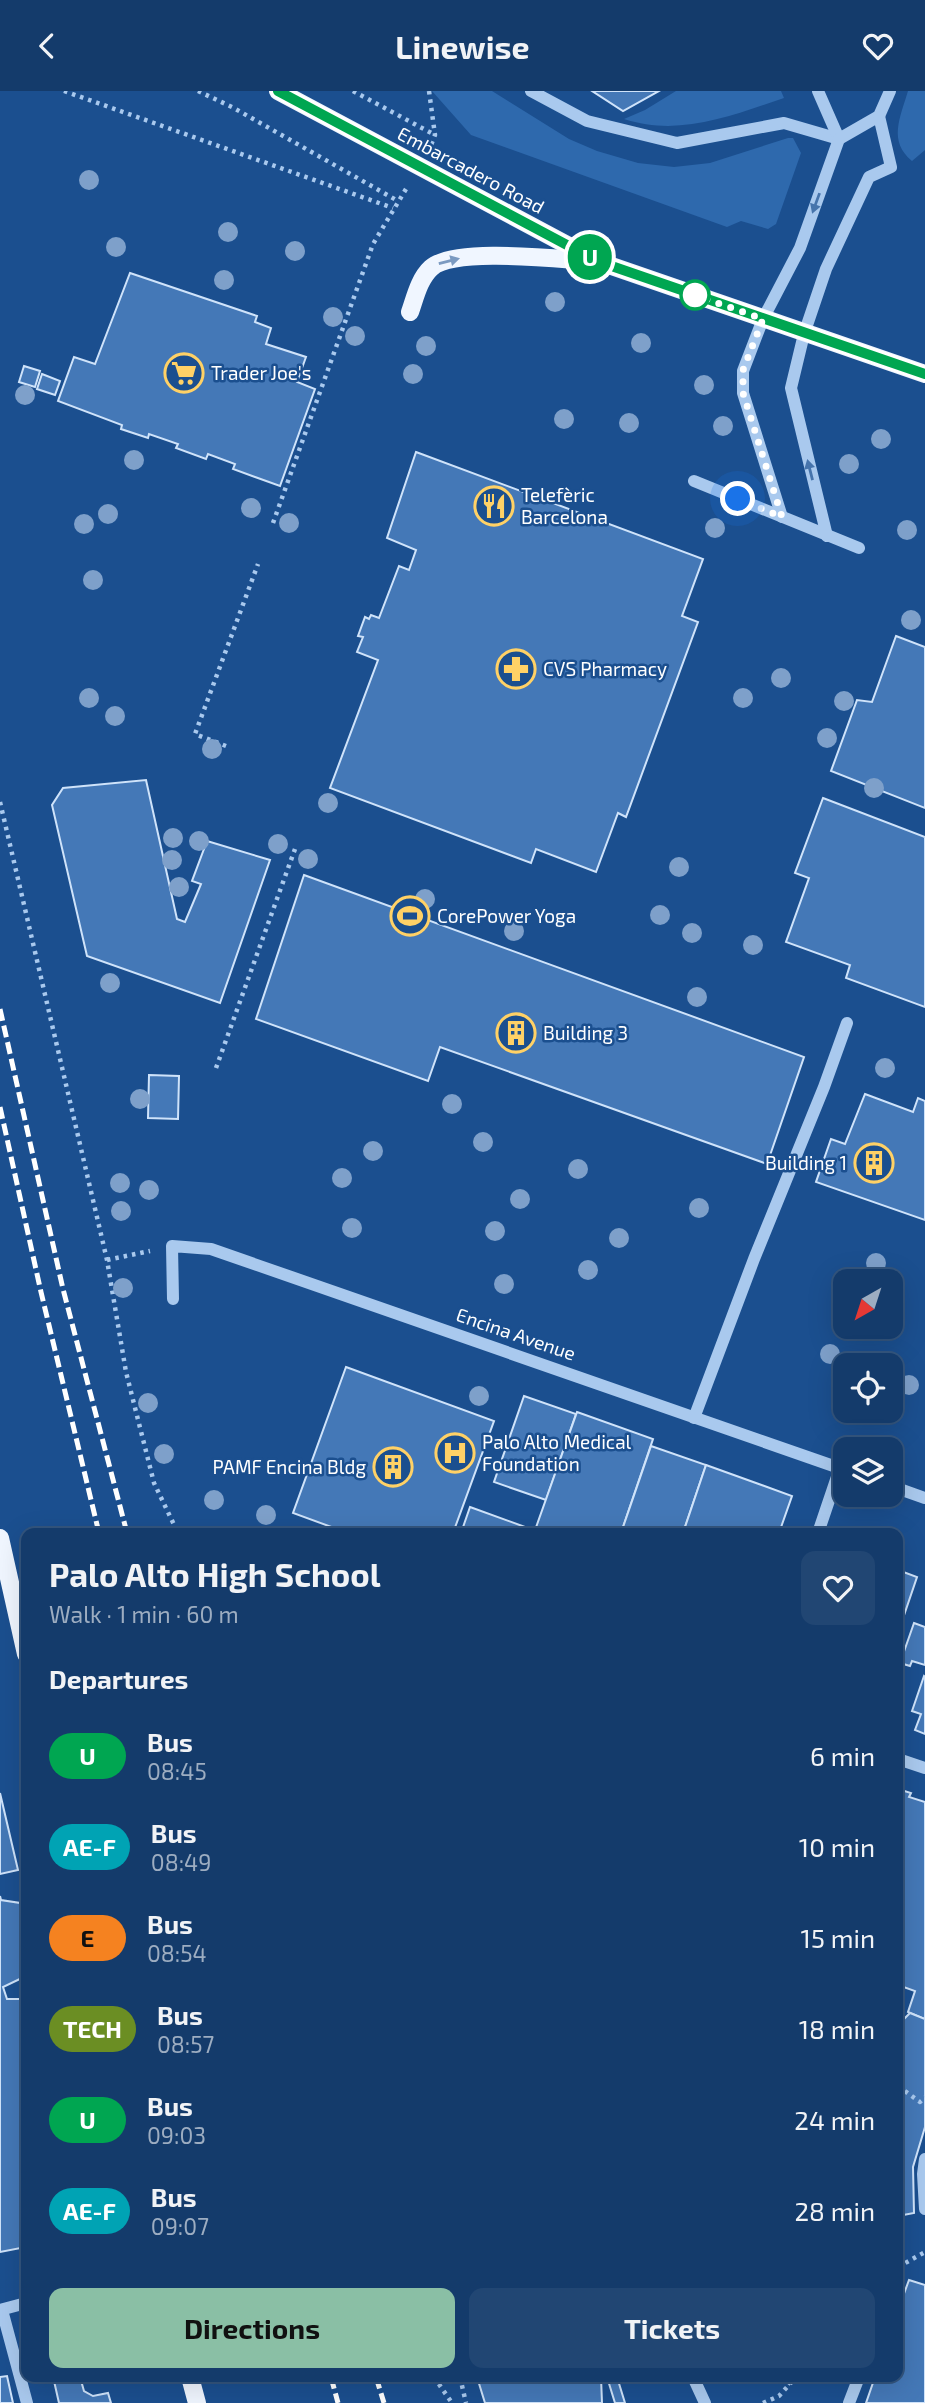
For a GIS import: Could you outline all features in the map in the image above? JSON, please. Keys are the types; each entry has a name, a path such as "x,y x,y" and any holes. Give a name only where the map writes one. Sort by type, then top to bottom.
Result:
{"main road":[{"name":"Embarcadero Road","path":"278,91 597,261 925,374"},
{"path":"410,311 425,274 445,261 486,256 597,261"},
{"path":"0,1538 5,1583 21,1637"},
{"path":"191,2382 197,2403"}],"street":[{"path":"531,91 587,121 677,143 784,123 839,139"},
{"path":"818,91 839,139"},
{"path":"782,517 743,393 743,370 763,319 800,248 839,139 878,116 890,91"},
{"path":"827,536 791,388 804,334 826,269 869,177 891,167 878,116"},
{"path":"694,481 859,548"},
{"path":"694,1419 847,1023"},
{"path":"172,1246 173,1299"},
{"name":"Encina Avenue","path":"172,1246 211,1249 833,1466"},
{"path":"903,1490 925,1498"},
{"path":"820,1528 833,1493"},
{"path":"903,1761 925,1768"},
{"path":"925,2159 925,2206"},
{"path":"21,2304 1,2310 21,2382"},
{"path":"21,2382 27,2403"},
{"path":"695,2382 705,2403"},
{"path":"849,2403 857,2382"}],"path":[{"path":"64,91 393,208"},
{"path":"198,91 232,107 398,201"},
{"path":"353,91 435,135"},
{"path":"429,91 435,135 432,144"},
{"path":"274,523 373,244 403,195"},
{"path":"226,746 195,734 258,564"},
{"path":"0,802 107,1260 126,1372 154,1483 176,1528"},
{"path":"216,1068 295,849"},
{"path":"107,1260 172,1246"},
{"path":"903,2090 920,2102 925,2097"},
{"path":"903,2264 925,2252"},
{"path":"437,2382 452,2403"},
{"path":"461,2382 466,2403"},
{"path":"763,2403 779,2396 791,2384 788,2382"}],"shaded area":[{"path":"432,91 492,91 569,139 597,151 638,163 674,167 710,163 788,138 793,138 801,153 776,224 768,229 741,221 727,227 471,135"},
{"path":"676,91 781,91 784,98 725,117 685,125 644,124 624,119"},
{"path":"908,91 925,91 925,150 912,161 900,145 898,137 899,120"}],"building":[{"path":"592,91 659,91 623,111"},
{"name":"Trader Joe's","path":"130,273 257,316 255,322 271,328 266,344 306,357 297,382 315,389 280,486 233,469 235,464 208,454 206,459 176,448 178,444 149,434 148,438 121,429 122,425 58,401 74,357 95,364"},
{"path":"24,366 40,371 35,387 19,382"},
{"path":"42,374 60,381 55,395 37,389"},
{"path":"416,452 703,559 682,616 698,622 626,817 618,813 596,872 536,849 531,863 330,788 378,660 357,652 363,637 358,636 365,617 369,619 371,615 379,618 399,566 409,570 416,550 387,538"},
{"path":"896,636 925,647 925,808 831,771 857,700 872,702"},
{"path":"146,780 177,919 185,922 201,884 192,881 207,841 270,860 220,1003 87,956 52,805 63,788"},
{"path":"823,798 925,837 925,1007 846,978 850,965 786,942 809,878 795,873"},
{"name":"Building 3","path":"304,875 804,1057 767,1164 440,1047 428,1081 256,1019"},
{"path":"149,1075 179,1076 178,1119 148,1118"},
{"name":"Building 1","path":"865,1094 913,1112 918,1098 925,1101 925,1220 816,1182 831,1139 845,1144"},
{"name":"PAMF Encina Bldg","path":"346,1367 494,1421 455,1528 334,1528 293,1513"},
{"path":"524,1396 576,1414 546,1500 494,1482"},
{"path":"577,1412 653,1439 623,1528 536,1528"},
{"path":"651,1446 706,1465 685,1528 623,1528"},
{"path":"706,1465 792,1496 781,1528 685,1528"},
{"path":"470,1507 528,1528 463,1528"},
{"path":"903,1572 917,1577 903,1618"},
{"path":"914,1623 925,1627 925,1665 912,1661 910,1666 903,1664 903,1654"},
{"path":"924,1676 925,1734 915,1730 921,1714 912,1711"},
{"path":"903,1791 911,1793 909,1797 925,1802 925,2019 908,2012 915,1991 903,1987"},
{"path":"0,1793 18,1870 0,1874"},
{"path":"0,1896 1,1900 20,1903 21,1908 21,1978 3,1987 7,1999 21,1999 21,2248 0,2252"},
{"path":"910,2013 925,2019 925,2127 913,2167 914,2213 903,2215 903,2020"},
{"path":"909,2280 925,2285 925,2403 866,2403 873,2382 903,2382 903,2296"},
{"path":"7,2376 13,2403 0,2403 0,2377"},
{"path":"54,2382 81,2382 84,2391 93,2396 108,2393 111,2403 59,2403"},
{"path":"479,2382 601,2382 602,2403 485,2403"},
{"path":"609,2382 619,2382 625,2403 615,2403"}],"railway":[{"path":"0,1009 63,1289 126,1528"},
{"path":"0,1107 98,1528"},
{"path":"332,2382 338,2403"},
{"path":"378,2382 384,2403"}],"bus line":[{"name":"U","path":"278,91 597,261 925,374"}],"place":[{"name":"Trader Joe's","path":"184,373"},
{"name":"Telefèric Barcelona","path":"494,506"},
{"name":"CVS Pharmacy","path":"516,669"},
{"name":"CorePower Yoga","path":"410,916"},
{"name":"Building 3","path":"516,1033"},
{"name":"Building 1","path":"874,1163"},
{"name":"Palo Alto Medical Foundation","path":"455,1453"},
{"name":"PAMF Encina Bldg","path":"393,1467"}],"route":[{"path":"695,295 763,319 743,370 743,393 782,517 738,499"}]}
